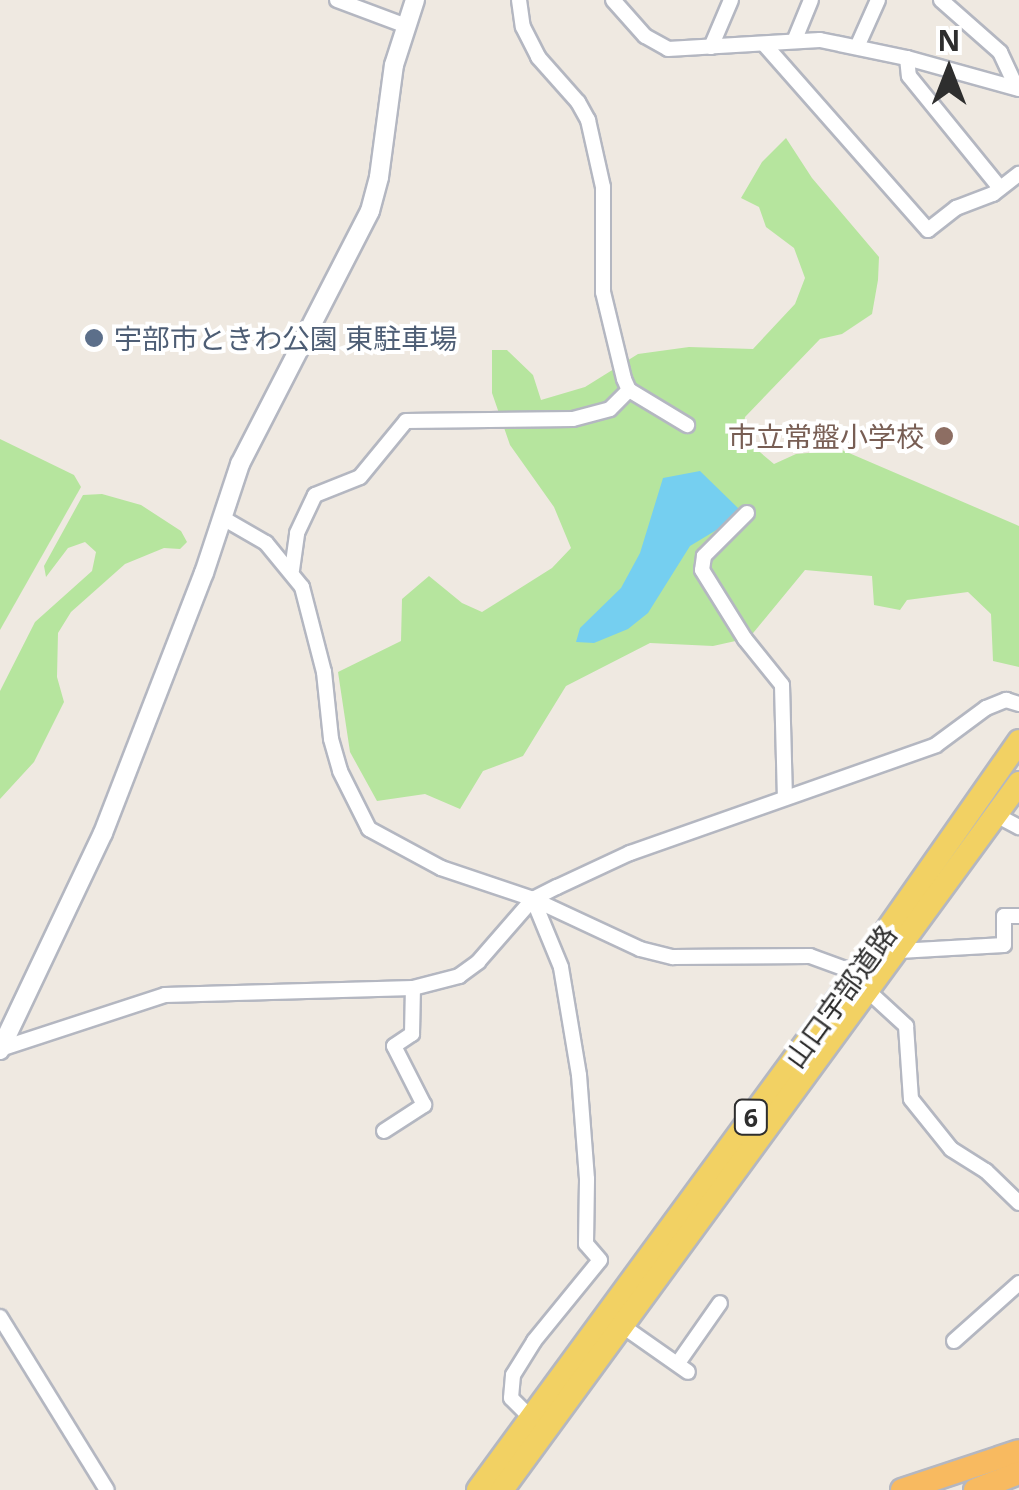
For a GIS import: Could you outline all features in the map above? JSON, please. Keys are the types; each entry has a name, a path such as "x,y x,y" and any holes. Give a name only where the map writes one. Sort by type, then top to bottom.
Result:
{"highway":[{"path":"902,1490 1019,1451"},
{"path":"975,1490 1019,1473"}],"main road":[{"name":"山口宇部道路","path":"502,1490 624,1327 862,984 1019,741"},
{"name":"山口宇部道路","path":"478,1490 862,984 899,951 1019,784"},
{"path":"510,1490 533,1449"}],"street":[{"path":"337,0 404,26"},
{"path":"0,1050 66,902 103,833 204,573 246,450 370,212 404,26 415,0"},
{"path":"519,0 523,27 538,57 578,102 588,120 604,187 603,292 629,390 687,425"},
{"path":"613,0 655,42 668,49 764,44 794,38 907,58 1018,89"},
{"path":"711,47 731,0"},
{"path":"794,38 811,0"},
{"path":"857,47 878,0"},
{"path":"941,0 1000,52 1018,89"},
{"path":"764,44 928,230 956,208 1000,188 1019,174"},
{"path":"907,58 909,76 1000,188"},
{"path":"292,570 297,533 315,494 360,477 406,420 573,419 610,410 629,390"},
{"path":"747,513 704,556 702,570 746,639 782,685 785,798"},
{"path":"221,517 266,543 292,570 312,611 340,770 369,829 441,868 533,900 656,953 673,957 810,956 842,968 906,1026 911,1099 951,1149 986,1171 1019,1203"},
{"path":"0,1050 164,995 412,988 459,976 478,962 533,900 630,853 936,745 996,704 1006,700 1019,704"},
{"path":"998,816 1019,828"},
{"path":"531,1418 511,1398 513,1375 534,1341 600,1260 586,1244 587,1179 578,1075 561,967 533,900"},
{"path":"899,951 1004,945 1004,916 1019,916"},
{"path":"384,1131 424,1105 394,1046 412,1034 412,988"},
{"path":"954,1341 1019,1284"},
{"path":"624,1327 683,1368 720,1303"},
{"path":"0,1317 107,1490"}],"green space":[{"path":"786,138 812,178 879,257 878,280 872,314 842,334 820,339 745,417 742,437 774,464 796,454 842,450 1019,526 1019,667 993,661 991,614 968,592 907,600 900,610 874,605 872,576 805,570 749,638 713,646 650,643 566,686 523,756 483,771 460,809 425,794 377,801 350,752 338,672 401,641 402,599 429,576 462,603 482,612 552,568 571,548 554,507 510,445 492,393 492,350 507,350 533,375 541,400 585,387 638,354 689,347 753,349 795,304 805,278 794,248 766,227 759,207 741,198 762,162"},
{"path":"0,439 74,475 81,487 0,630"},
{"path":"102,494 141,505 181,531 187,542 180,549 164,548 125,564 71,612 58,633 57,677 64,702 34,762 0,799 0,691 35,622 92,571 96,552 85,542 68,548 46,577 44,566 83,495"}],"water":[{"path":"700,471 739,509 738,517 690,546 648,613 628,629 594,643 576,642 580,628 621,588 640,553 663,478"}],"place":[{"name":"宇部市ときわ公園 東駐車場","path":"94,338"},
{"name":"市立常盤小学校","path":"944,436"}]}
